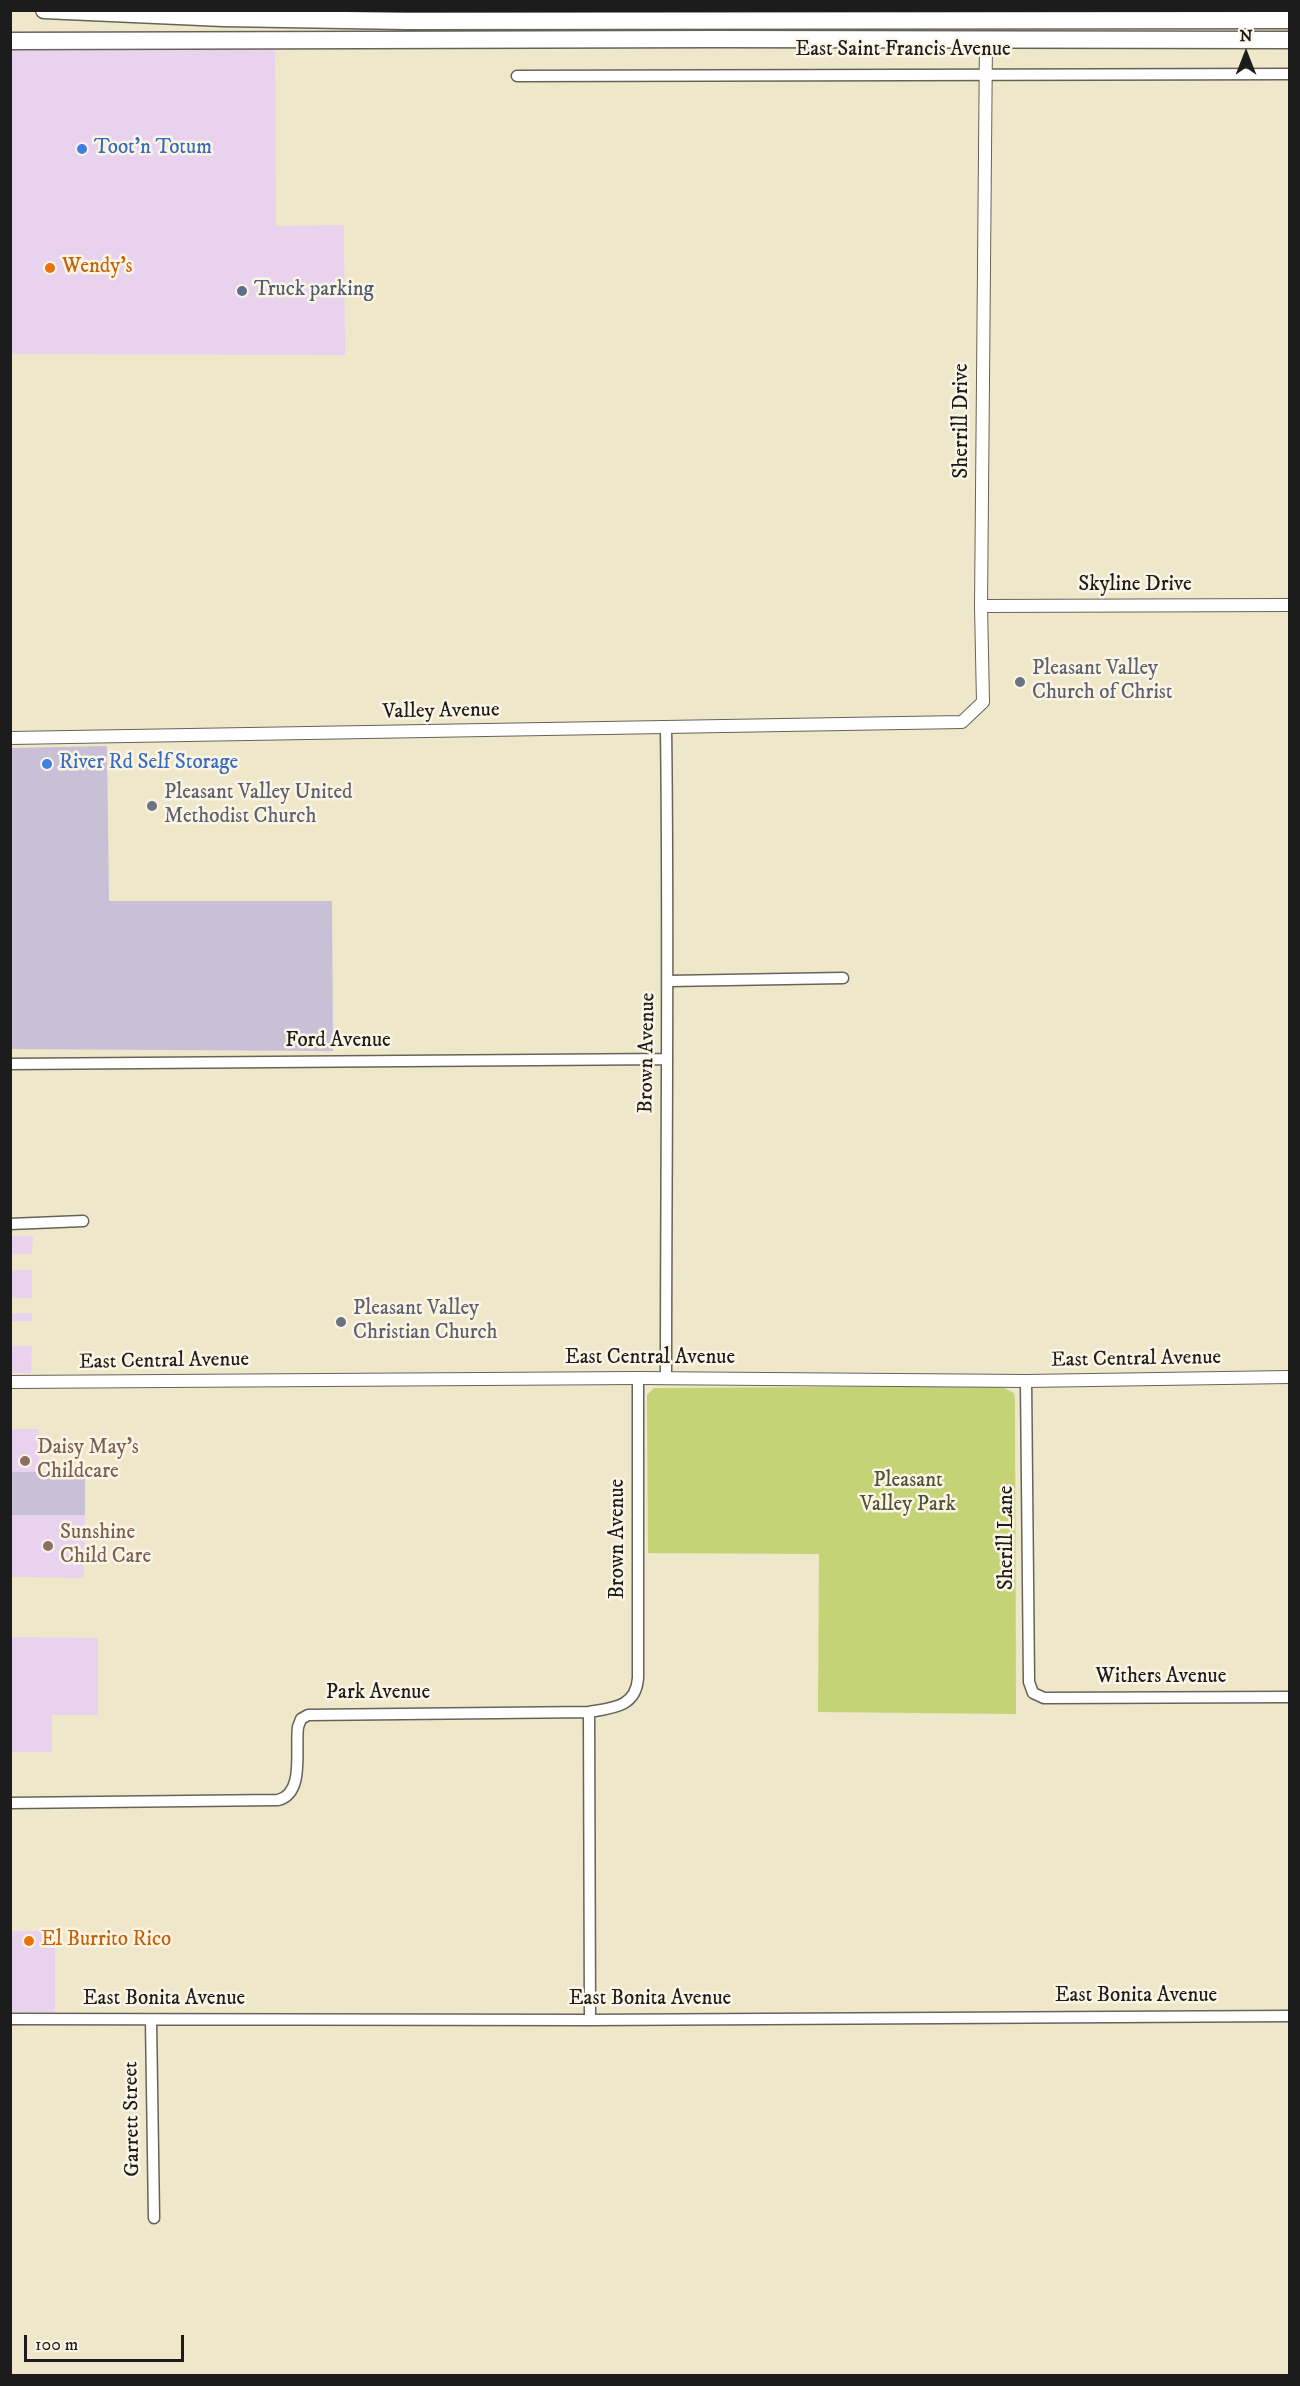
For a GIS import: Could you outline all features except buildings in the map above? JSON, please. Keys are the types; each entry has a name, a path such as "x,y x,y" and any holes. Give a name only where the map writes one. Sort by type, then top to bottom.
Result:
{"highway":[{"name":"East Saint Francis Avenue","path":"44,10 223,18 703,15 986,20 1290,20"},
{"name":"East Saint Francis Avenue","path":"10,41 1290,40"}],"street":[{"path":"703,15 714,39"},
{"path":"503,16 503,40"},
{"name":"Sherrill Drive","path":"872,724 962,722 983,702 981,606 986,20"},
{"name":"East Saint Francis Avenue","path":"517,76 1290,74"},
{"name":"Skyline Drive","path":"981,606 1290,604"},
{"name":"Valley Avenue","path":"10,738 872,724"},
{"name":"Brown Avenue","path":"666,728 669,981 666,1059 666,1378"},
{"path":"669,981 843,978"},
{"name":"Ford Avenue","path":"10,1064 666,1059"},
{"path":"10,1224 83,1221"},
{"name":"East Central Avenue","path":"10,1382 638,1378 1026,1381 1290,1377"},
{"name":"Brown Avenue","path":"632,1698 638,1678 638,1378"},
{"name":"Sherill Lane","path":"1026,1381 1029,1682 1033,1694"},
{"name":"Withers Avenue","path":"1033,1694 1044,1698 1290,1696"},
{"name":"Park Avenue","path":"10,1803 282,1800 290,1795 296,1785 299,1723 305,1717 313,1714 589,1712 623,1704 632,1698"},
{"path":"589,1712 590,2020"},
{"name":"East Bonita Avenue","path":"10,2019 590,2020 1290,2016"},
{"name":"Garrett Street","path":"151,2020 154,2218"}],"shaded area":[{"path":"275,45 276,226 344,225 345,355 11,354 11,46"},
{"path":"107,746 109,901 332,901 333,1051 11,1049 11,748"},
{"path":"11,1236 33,1236 32,1254 11,1254"},
{"path":"10,1270 32,1270 32,1298 11,1298"},
{"path":"11,1313 32,1313 32,1321 11,1321"},
{"path":"10,1346 32,1346 31,1373 11,1373"},
{"path":"10,1429 39,1429 39,1472 11,1472"},
{"path":"11,1472 85,1472 85,1515 11,1515"},
{"name":"Sunshine Child Care","path":"10,1515 85,1515 84,1578 11,1577"},
{"path":"11,1637 98,1638 98,1715 52,1715 52,1752 11,1752"},
{"path":"11,1931 55,1931 55,2012 11,2012"}],"green space":[{"name":"Pleasant Valley Park","path":"1000,1386 1014,1393 1015,1400 1016,1714 818,1712 819,1554 648,1553 647,1395 654,1388"}],"place":[{"name":"Toot'n Totum","path":"82,149"},
{"name":"Wendy's","path":"50,268"},
{"name":"Truck parking","path":"242,291"},
{"name":"Pleasant Valley Church of Christ","path":"1020,682"},
{"name":"River Rd Self Storage","path":"47,764"},
{"name":"Pleasant Valley United Methodist Church","path":"152,806"},
{"name":"Pleasant Valley Christian Church","path":"341,1322"},
{"name":"Daisy May's Childcare","path":"25,1461"},
{"name":"Sunshine Child Care","path":"48,1546"},
{"name":"El Burrito Rico","path":"29,1941"}]}
